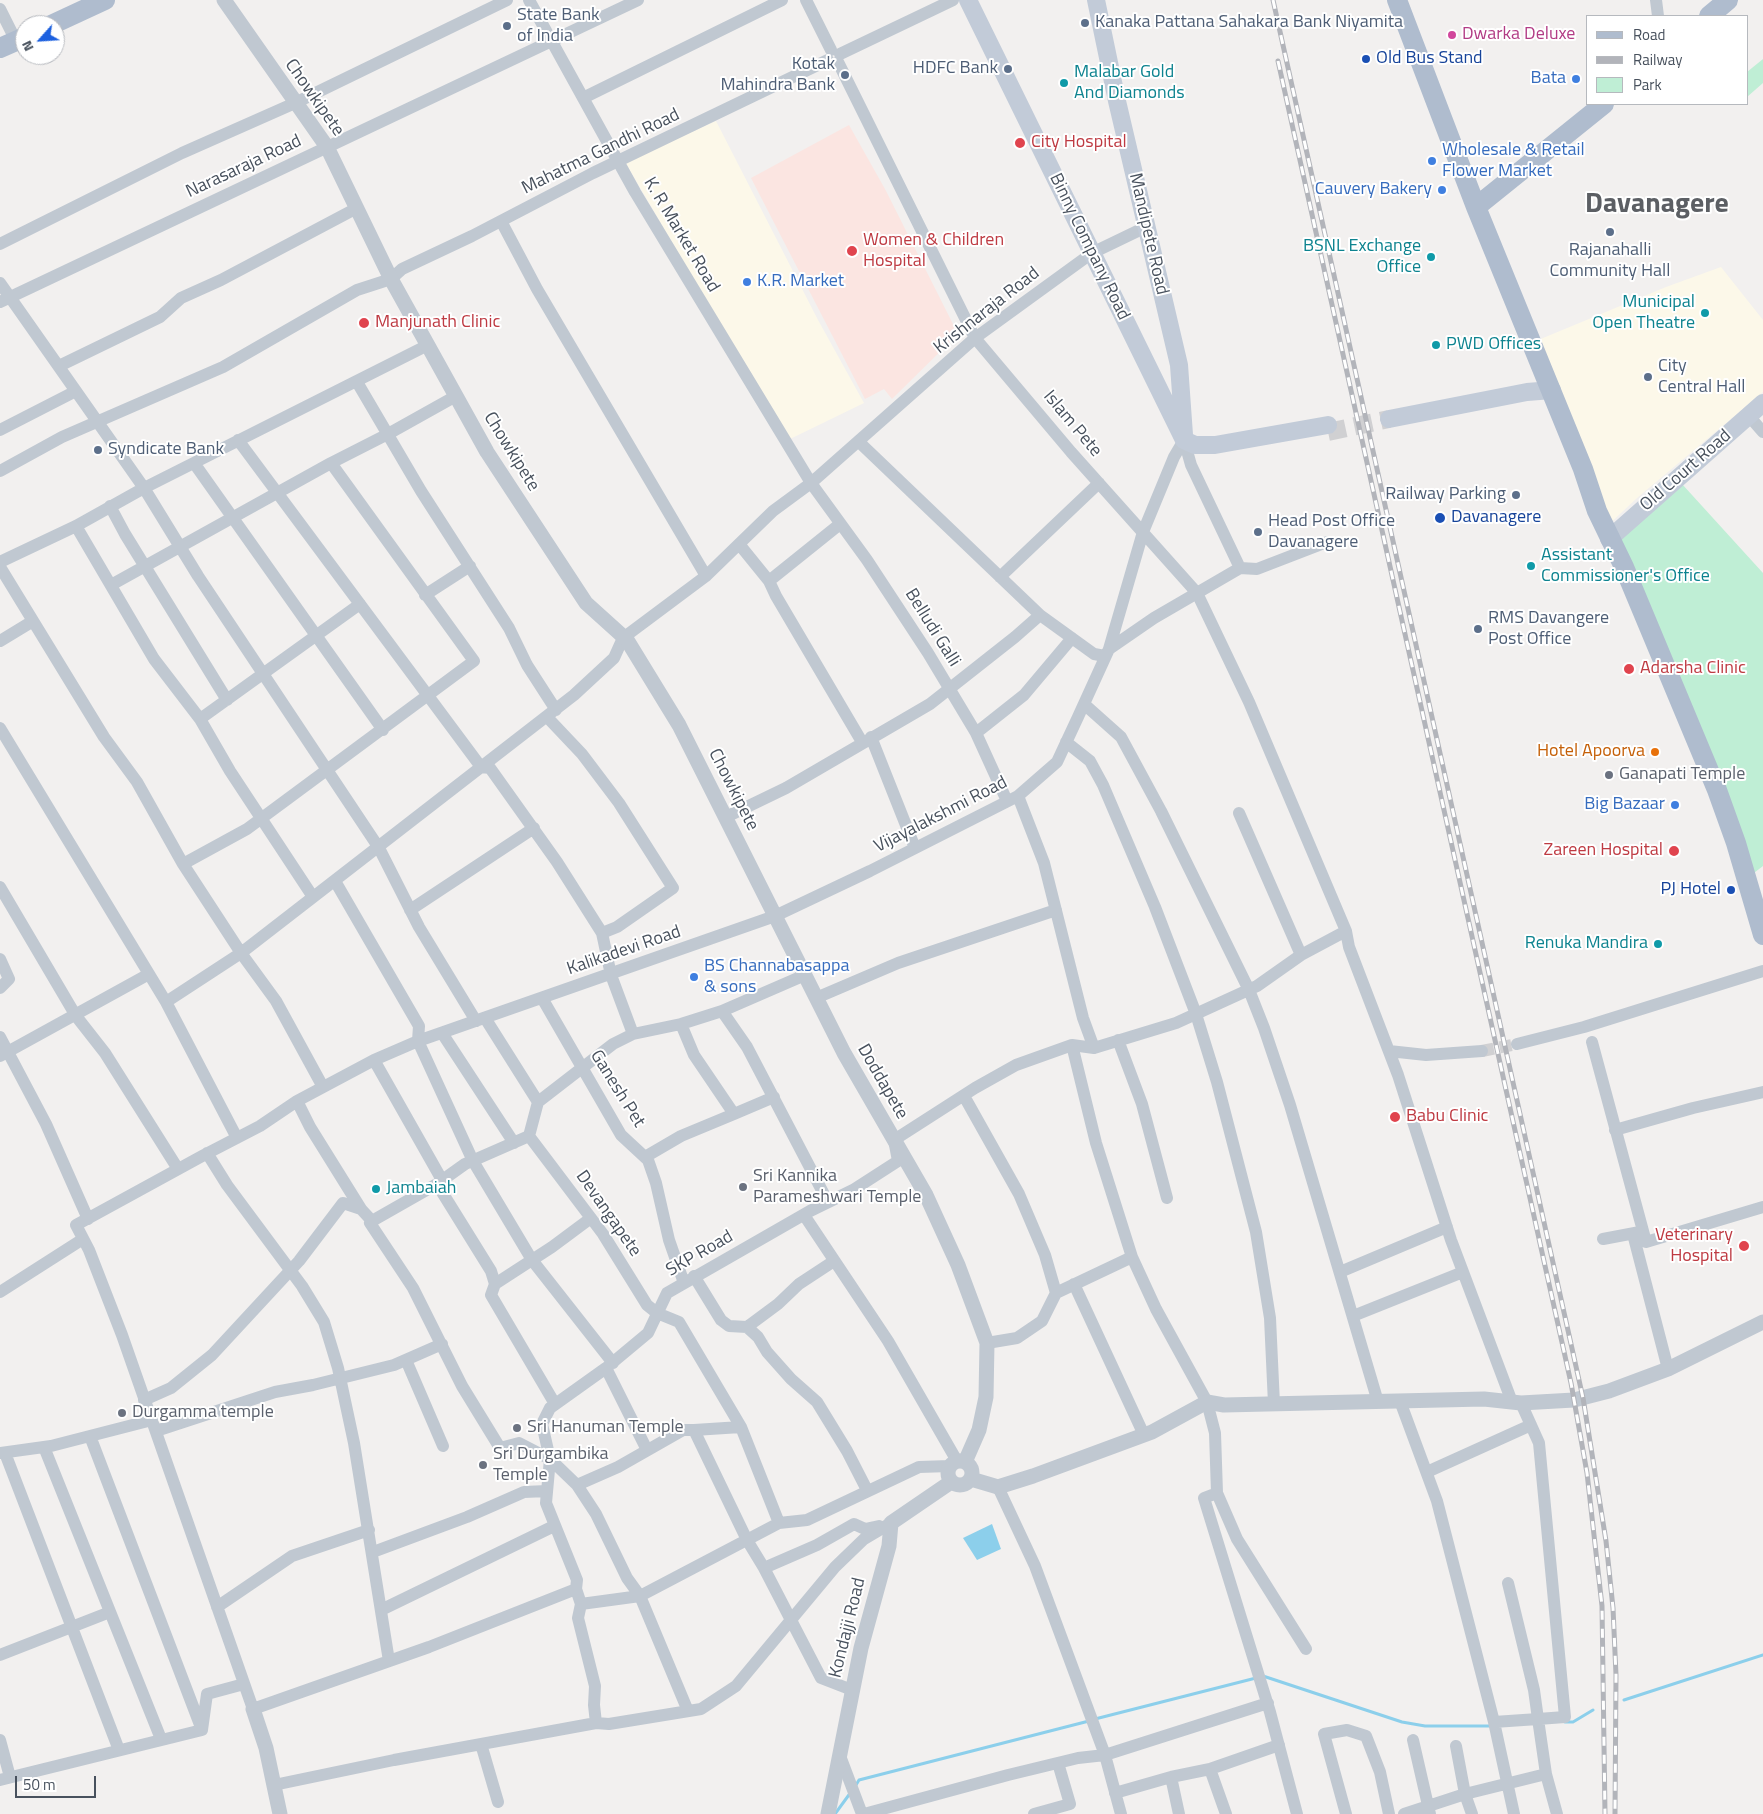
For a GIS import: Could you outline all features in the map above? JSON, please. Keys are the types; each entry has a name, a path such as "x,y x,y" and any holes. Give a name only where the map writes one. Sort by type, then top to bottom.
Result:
{"main road":[{"path":"65,19 105,0"},
{"name":"Binny Company Road","path":"968,0 1184,444"},
{"name":"Mandipete Road","path":"1096,0 1117,101 1148,226 1148,237 1179,365 1184,444"},
{"path":"1396,0 1476,207 1551,388 1609,539 1624,567 1758,893 1763,935"},
{"path":"1710,15 1728,0"},
{"path":"1476,207 1603,105"},
{"path":"1389,416 1551,388"},
{"name":"Old Court Road","path":"1609,539 1763,403"},
{"path":"1184,444 1215,444 1328,429"}],"street":[{"name":"Chowkipete","path":"224,0 327,147 391,279 487,452 586,603 623,638 646,669 679,725 775,916"},
{"path":"0,244 182,153 295,103 507,0"},
{"name":"K. R Market Road","path":"529,0 618,162 810,483"},
{"name":"Narasaraja Road","path":"5,300 638,0"},
{"path":"583,98 782,0"},
{"name":"Islam Pete","path":"806,0 975,338 1099,483 1197,593 1249,702 1346,931 1349,947 1389,1051 1463,1272 1516,1402 1531,1425 1539,1443 1564,1717 1539,1722"},
{"name":"Mahatma Gandhi Road","path":"0,471 62,437 223,367 357,290 391,279 402,269 834,56 953,0"},
{"path":"1656,0 1658,15"},
{"path":"0,9 13,42"},
{"path":"59,366 160,317 182,298 229,276 357,208"},
{"path":"502,221 537,289 706,576"},
{"name":"Krishnaraja Road","path":"623,638 706,576 772,511 810,483 859,442 975,338 1092,253 1148,226"},
{"path":"0,283 5,300 59,366 144,488 180,546 379,848 410,910 481,1020 538,1102"},
{"path":"0,562 76,526 144,488 428,345"},
{"path":"357,382 421,491 510,628 527,666 552,713 619,803 673,888 617,927 602,933"},
{"path":"0,430 76,391"},
{"path":"111,585 456,396"},
{"path":"1749,416 1763,432"},
{"path":"238,440 481,767 490,768 534,828 602,933 610,975 633,1034"},
{"path":"859,442 1040,615 1094,654 1107,652 1154,618 1240,568 1257,569 1327,542"},
{"path":"1184,444 1240,568"},
{"name":"Vijayalakshmi Road","path":"775,916 915,848 1012,798 1057,762 1107,652 1143,532 1174,457 1184,444"},
{"path":"194,463 231,518 343,671 383,730"},
{"path":"183,864 246,829 383,730 474,661 331,463"},
{"name":"Belludi Galli","path":"810,483 867,560 950,689 1012,798 1044,862 1083,1018 1094,1048"},
{"path":"1000,577 1099,483"},
{"path":"110,506 227,700"},
{"path":"769,581 840,524"},
{"path":"76,526 154,659 200,719 230,771 313,897"},
{"path":"739,544 769,581 776,596 867,740 915,848"},
{"path":"426,595 470,566"},
{"path":"0,567 104,737 136,782 183,864 240,953 276,1001 323,1087"},
{"path":"200,719 360,604"},
{"path":"726,817 786,788 930,704 1015,638 1040,615"},
{"path":"0,641 33,621"},
{"path":"166,1002 240,953 379,848 552,713 614,658 623,638"},
{"path":"976,733 1024,695 1072,638"},
{"path":"1084,704 1121,737 1161,811 1248,990 1264,1028 1290,1104 1378,1402"},
{"path":"0,728 166,1002 221,1104 237,1138"},
{"path":"1066,742 1090,761 1103,785 1155,907 1196,1014 1217,1082 1256,1232 1270,1318 1274,1404"},
{"path":"1239,813 1301,955"},
{"path":"410,910 534,828"},
{"path":"334,881 419,1026 418,1041 474,1161 532,1260 609,1366 648,1450"},
{"path":"0,887 76,1016 105,1053 178,1169"},
{"path":"816,998 898,963 1056,910"},
{"name":"Kalikadevi Road","path":"88,1219 260,1126 297,1101 374,1060 418,1041 775,916"},
{"name":"Doddapete","path":"775,916 844,1053 926,1195 958,1264 987,1343"},
{"path":"894,1140 1016,1065 1072,1045 1094,1048 1176,1023 1248,990 1301,955 1346,931"},
{"path":"0,959 8,979 0,988"},
{"path":"1517,1044 1584,1027 1763,971"},
{"path":"4,1053 76,1016 149,974"},
{"path":"372,1221 474,1161 529,1136 538,1102 613,1044 633,1034 680,1024 722,1011 805,975"},
{"name":"Ganesh Pet","path":"542,998 620,1135 645,1157 656,1182 669,1240 689,1279 721,1320 728,1326 747,1327"},
{"path":"722,1011 747,1047 828,1202"},
{"path":"680,1024 694,1055 734,1114"},
{"path":"442,1033 514,1143"},
{"path":"0,1037 4,1053 46,1124 88,1219 76,1225 118,1326 253,1709 266,1748 280,1814"},
{"path":"1118,1040 1142,1104 1167,1198"},
{"path":"1592,1042 1615,1130 1668,1368"},
{"path":"1072,1045 1096,1143 1132,1257 1156,1309 1207,1402 1215,1433 1218,1493 1237,1540 1306,1649"},
{"path":"1389,1051 1426,1054 1482,1051"},
{"path":"374,1060 491,1271 495,1284"},
{"path":"1615,1130 1692,1108 1763,1092"},
{"path":"645,1157 681,1136 774,1096"},
{"path":"964,1096 1019,1194 1045,1255 1056,1293"},
{"path":"297,1101 310,1127 361,1209 372,1221 370,1223 413,1288 462,1386 500,1448 519,1444 550,1459 577,1485 596,1514 627,1578 640,1596 688,1711"},
{"name":"Devangapete","path":"529,1136 590,1218 647,1306 657,1314"},
{"name":"SKP Road","path":"550,1459 542,1424 550,1408 609,1366 648,1333 667,1293 804,1215 853,1190 898,1161 894,1140"},
{"path":"207,1153 227,1185 291,1271 324,1322 340,1378 370,1530 389,1661"},
{"path":"144,1400 171,1388 212,1355 291,1271 343,1203 361,1209"},
{"path":"1638,1233 1646,1242 1763,1207"},
{"path":"804,1215 888,1341 957,1463"},
{"path":"555,1404 491,1295 495,1284 590,1218"},
{"path":"1340,1272 1447,1227"},
{"path":"1603,1239 1638,1233"},
{"path":"0,1292 83,1239"},
{"path":"582,1604 640,1596 779,1523 807,1520 919,1467 957,1463 973,1471 972,1479 962,1486 951,1482 948,1474 957,1463 979,1430 986,1397 987,1343 1017,1338 1042,1321 1056,1293 1132,1257"},
{"path":"834,1261 799,1284 778,1304 747,1327 791,1379 817,1402 847,1450 867,1490"},
{"path":"1353,1316 1463,1272"},
{"path":"1074,1284 1144,1435"},
{"path":"657,1314 679,1322 741,1427 779,1523"},
{"path":"972,1479 998,1487 1144,1435 1207,1402 1224,1405 1484,1399 1516,1402 1583,1398 1668,1368 1763,1322"},
{"path":"119,1750 2,1453 154,1426 275,1392 394,1366 442,1344"},
{"path":"406,1360 443,1446"},
{"path":"1400,1401 1437,1501 1495,1726 1514,1814"},
{"path":"1427,1472 1531,1425"},
{"path":"577,1485 618,1467 683,1430 741,1427"},
{"path":"694,1430 747,1540 764,1568 821,1678 852,1690"},
{"path":"90,1436 202,1730"},
{"path":"44,1447 161,1740"},
{"path":"550,1459 546,1503 577,1580 576,1589 582,1604 578,1618 595,1686 594,1705 596,1723"},
{"path":"274,1785 596,1723 609,1724 701,1710 736,1686 835,1567 864,1539 951,1482"},
{"path":"998,1487 1035,1566 1105,1755 1121,1814"},
{"path":"373,1552 467,1517 524,1492 547,1491"},
{"path":"1218,1493 1204,1498 1268,1703 1297,1814"},
{"path":"764,1568 816,1545 854,1524 865,1529 891,1523"},
{"name":"Kondajji Road","path":"828,1814 861,1648 889,1546 891,1523"},
{"path":"381,1610 554,1526"},
{"path":"217,1607 292,1556 370,1530"},
{"path":"1508,1583 1534,1690 1546,1774 1557,1814"},
{"path":"253,1709 389,1661 576,1589"},
{"path":"0,1655 110,1612"},
{"path":"202,1730 207,1694 244,1684"},
{"path":"839,1753 863,1814 1058,1763 1105,1755 1268,1703"},
{"path":"1495,1726 1539,1722"},
{"path":"0,1740 5,1778 202,1730"},
{"path":"1346,1814 1324,1734 1347,1730 1366,1736 1380,1772 1389,1814"},
{"path":"1413,1740 1429,1810"},
{"path":"481,1744 498,1802"},
{"path":"1115,1793 1171,1777 1210,1769 1279,1745"},
{"path":"1456,1746 1465,1794 1472,1814"},
{"path":"1034,1814 1071,1809 1058,1763"},
{"path":"1210,1769 1226,1814"},
{"path":"1404,1814 1429,1810 1465,1794 1546,1774"},
{"path":"1171,1777 1179,1814"}],"shaded area":[{"name":"K.R. Market","path":"716,121 818,320 864,403 788,440 625,162"},
{"name":"Women & Children Hospital","path":"849,125 885,189 958,334 892,399 884,389 865,399 751,178"},
{"path":"1721,267 1763,320 1763,392 1637,498 1604,529 1531,343 1666,287"}],"green space":[{"path":"1763,59 1763,83 1748,96 1748,71"},
{"path":"1682,484 1763,573 1763,866 1750,876 1615,542"}],"water":[{"path":"992,1524 1001,1549 977,1560 963,1538"}],"waterway":[{"path":"1624,1700 1763,1655"},
{"path":"1263,1676 1402,1722 1425,1726 1491,1726"},
{"path":"1095,1719 1256,1678"},
{"path":"1565,1722 1573,1722 1593,1710"},
{"path":"856,1785 859,1780 1089,1721"},
{"path":"835,1814 851,1792"}],"tunnel":[{"path":"1328,432 1389,419"},
{"path":"1482,1051 1517,1044"}],"railway":[{"path":"1273,0 1583,1398 1606,1541 1613,1608 1616,1675 1615,1814"},
{"path":"1278,61 1571,1383 1587,1473 1602,1606 1605,1814"}],"place":[{"name":"Kanaka Pattana Sahakara Bank Niyamita","path":"1085,23"},
{"name":"State Bank of India","path":"507,26"},
{"name":"Dwarka Deluxe","path":"1452,35"},
{"name":"Old Bus Stand","path":"1366,59"},
{"name":"HDFC Bank","path":"1008,69"},
{"name":"Kotak Mahindra Bank","path":"845,75"},
{"name":"Bata","path":"1576,79"},
{"name":"Malabar Gold And Diamonds","path":"1064,83"},
{"name":"City Hospital","path":"1020,143"},
{"name":"Wholesale & Retail Flower Market","path":"1432,161"},
{"name":"Cauvery Bakery","path":"1442,190"},
{"name":"Rajanahalli Community Hall","path":"1610,232"},
{"name":"Women & Children Hospital","path":"852,251"},
{"name":"BSNL Exchange Office","path":"1431,257"},
{"name":"K.R. Market","path":"747,282"},
{"name":"Municipal Open Theatre","path":"1705,313"},
{"name":"Manjunath Clinic","path":"364,323"},
{"name":"PWD Offices","path":"1436,345"},
{"name":"City Central Hall","path":"1648,377"},
{"name":"Syndicate Bank","path":"98,450"},
{"name":"Railway Parking","path":"1516,495"},
{"name":"Davanagere","path":"1440,518"},
{"name":"Head Post Office Davanagere","path":"1258,532"},
{"name":"Assistant Commissioner's Office","path":"1531,566"},
{"name":"RMS Davangere Post Office","path":"1478,629"},
{"name":"Adarsha Clinic","path":"1629,669"},
{"name":"Hotel Apoorva","path":"1655,752"},
{"name":"Ganapati Temple","path":"1609,775"},
{"name":"Big Bazaar","path":"1675,805"},
{"name":"Zareen Hospital","path":"1674,851"},
{"name":"PJ Hotel","path":"1731,890"},
{"name":"Renuka Mandira","path":"1658,944"},
{"name":"BS Channabasappa & sons","path":"694,977"},
{"name":"Babu Clinic","path":"1395,1117"},
{"name":"Sri Kannika Parameshwari Temple","path":"743,1187"},
{"name":"Jambaiah","path":"376,1189"},
{"name":"Veterinary Hospital","path":"1744,1246"},
{"name":"Durgamma temple","path":"122,1413"},
{"name":"Sri Hanuman Temple","path":"517,1428"},
{"name":"Sri Durgambika Temple","path":"483,1465"}],"district":[{"name":"Davanagere","path":"1657,205"}]}
